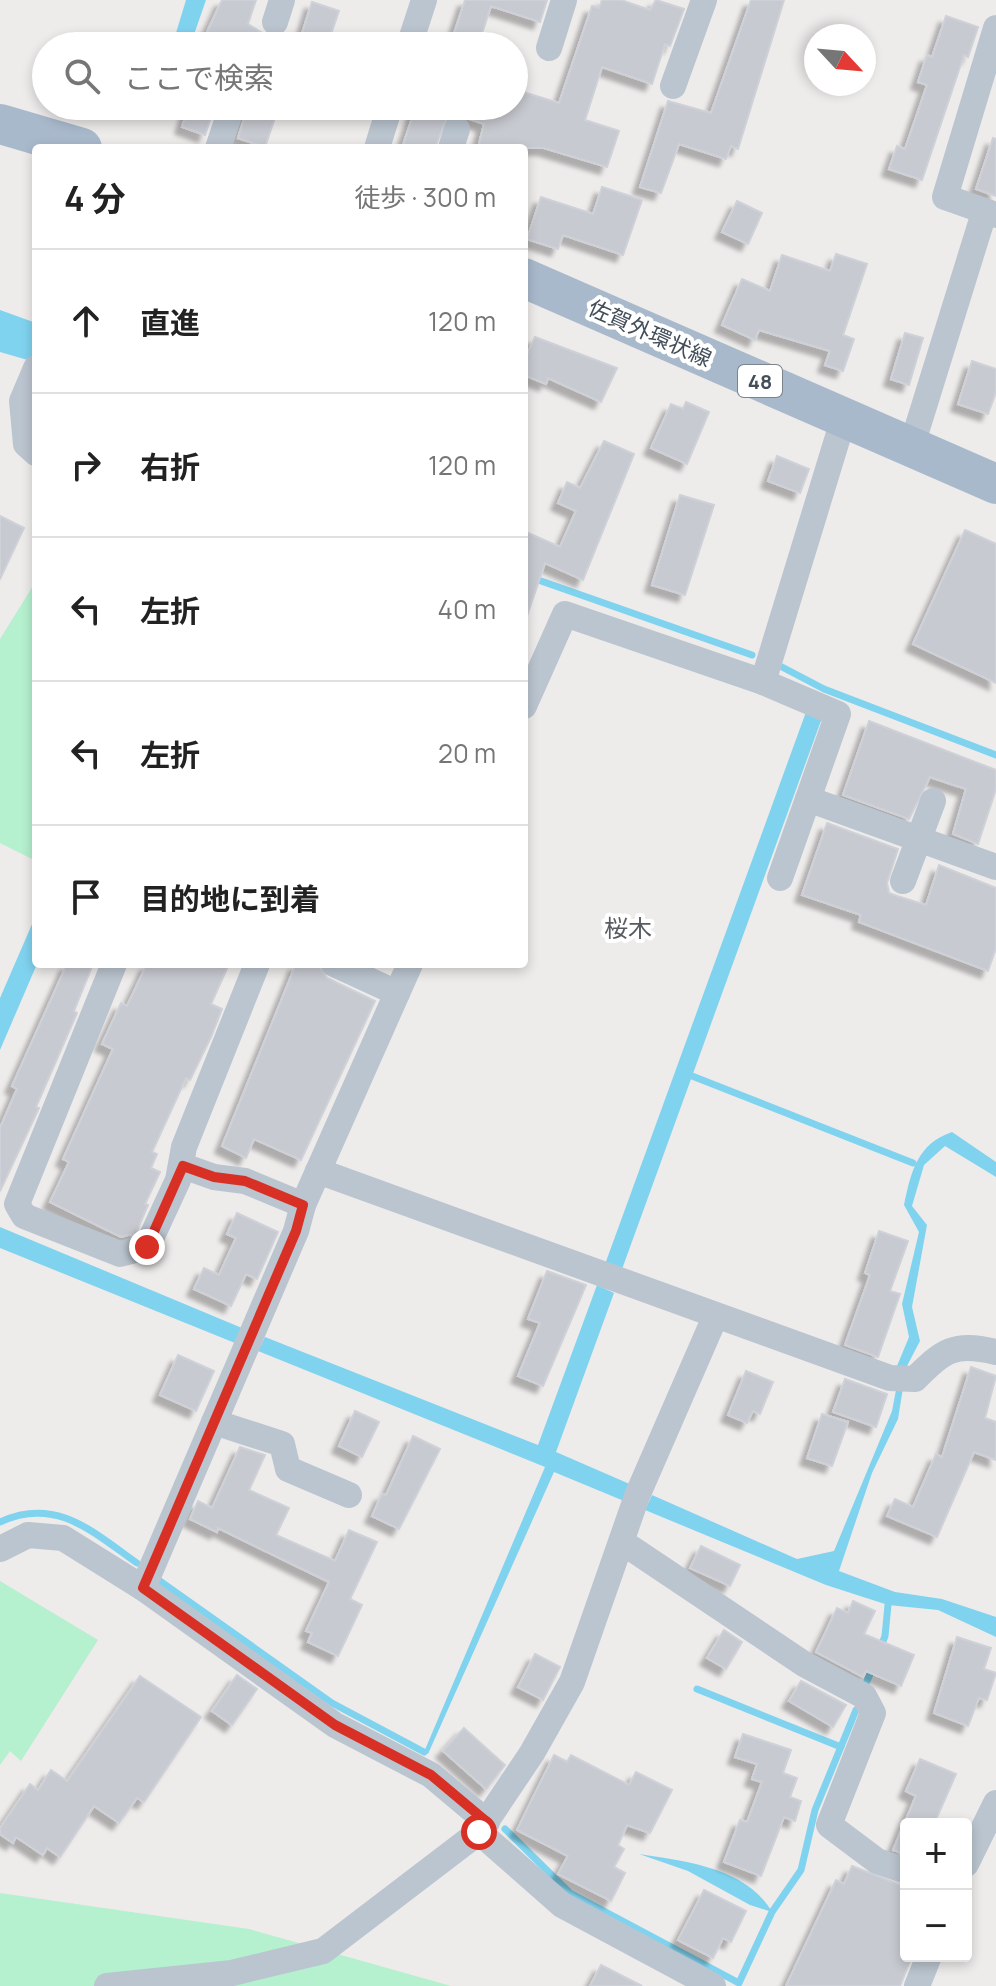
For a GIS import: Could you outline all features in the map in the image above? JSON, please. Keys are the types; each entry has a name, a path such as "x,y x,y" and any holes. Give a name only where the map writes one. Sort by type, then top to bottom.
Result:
{"main road":[{"path":"0,124 68,144"},
{"name":"佐賀外環状線","path":"528,280 996,484"}],"street":[{"path":"414,32 424,0"},
{"path":"549,48 564,0"},
{"path":"673,86 702,0"},
{"path":"912,445 990,214 945,197 996,28"},
{"path":"219,144 227,120"},
{"path":"378,144 386,120"},
{"path":"32,377 22,401 26,444 32,449"},
{"path":"763,682 844,417"},
{"path":"528,686 534,655 565,614 763,682 838,714 780,878"},
{"path":"808,799 996,867"},
{"path":"903,881 933,801"},
{"path":"112,968 17,1204 24,1216 120,1254 147,1247 183,1166 184,1147 255,968"},
{"path":"343,968 397,993"},
{"path":"143,1588 296,1231 303,1205 408,968"},
{"path":"183,1166 214,1177 245,1181 303,1205"},
{"path":"318,1171 890,1378 915,1379 942,1353 969,1346 996,1352"},
{"path":"107,1986 232,1973 323,1951 483,1827 572,1682 637,1496 715,1317"},
{"path":"214,1422 282,1444 288,1469 349,1495"},
{"path":"0,1549 28,1535 63,1538 143,1588 335,1725 431,1775 562,1905 713,1986"},
{"path":"622,1542 804,1664 864,1696 873,1713 829,1825 877,1861 900,1869"},
{"path":"972,1852 996,1803"},
{"path":"917,1986 927,1962"}],"green space":[{"path":"32,587 32,859 0,843 0,639"},
{"path":"0,1581 98,1640 21,1761 10,1751 0,1765"},
{"path":"0,1893 249,1929 451,1986 0,1986"}],"water":[{"path":"186,0 206,0 195,32 176,32"},
{"path":"0,310 32,322 31,361 0,352"},
{"path":"806,712 822,718 621,1272 604,1267"},
{"path":"32,924 32,968 35,968 0,1050 0,998"},
{"path":"952,1132 996,1162 996,1177 945,1146 924,1165 912,1206 927,1225 912,1307 920,1341 907,1366 897,1366 909,1337 902,1304 919,1232 904,1205 913,1171 923,1152 940,1137"},
{"path":"0,1227 242,1328 235,1343 0,1248"},
{"path":"597,1285 614,1293 556,1452 632,1485 624,1501 554,1472 428,1754 424,1752 545,1467 258,1351 265,1337 538,1445"},
{"path":"903,1388 898,1419 872,1473 839,1571 895,1592 942,1599 996,1617 996,1637 938,1610 888,1605 826,1585 645,1510 652,1495 797,1559 834,1551 892,1411 896,1390"},
{"path":"639,1854 695,1864 731,1876 761,1897 772,1912 750,1905 688,1871"}],"building":[{"path":"222,0 256,0 248,24 261,32 207,32"},
{"path":"465,0 547,0 540,22 491,6 483,32 455,32"},
{"path":"602,0 621,0 650,10 656,0 684,9 670,46 665,44 652,84 602,67 585,120 619,131 607,167 544,148 528,148 528,144 479,144 484,124 472,120 528,120 528,93 559,103 592,6 599,8"},
{"path":"751,0 784,0 738,149 731,146 726,159 679,144 661,193 640,187 668,101 711,113"},
{"path":"312,2 339,11 332,32 302,32"},
{"path":"946,16 978,27 968,57 964,55 922,180 889,169 897,146 905,149 927,85 918,82 927,55 932,57"},
{"path":"184,120 210,120 205,135 182,127"},
{"path":"244,120 274,120 266,144 238,138"},
{"path":"411,120 446,120 437,144 403,144"},
{"path":"993,138 996,139 996,196 976,189"},
{"path":"602,187 642,200 623,255 563,235 558,249 528,239 541,197 593,214"},
{"path":"737,201 762,213 748,244 722,232"},
{"path":"836,254 867,264 843,335 854,339 843,371 825,365 830,351 759,330 755,340 722,325 742,279 770,291 782,255 830,271"},
{"path":"905,333 923,338 909,385 891,379"},
{"path":"535,337 617,368 601,402 548,378 546,384 528,377 528,352"},
{"path":"972,361 996,369 996,392 988,414 958,404"},
{"path":"686,402 709,412 687,464 651,448 671,404 683,409"},
{"path":"604,441 634,454 583,580 545,563 528,613 528,533 560,547 576,511 558,503 567,482 580,488"},
{"path":"777,456 809,469 800,493 768,481"},
{"path":"680,495 714,505 685,595 652,585"},
{"path":"0,516 24,528 0,579"},
{"path":"965,530 996,544 996,683 913,644"},
{"path":"869,721 996,770 996,789 978,844 953,834 966,789 930,777 909,819 843,795"},
{"path":"827,823 898,849 887,883 889,893 926,905 939,865 996,888 996,948 988,971 859,922 861,915 802,895"},
{"path":"65,968 91,968 74,1011 77,1013 36,1107 39,1108 0,1191 0,1128 17,1089 12,1086"},
{"path":"145,968 227,968 211,1004 222,1009 211,1037 190,1080 186,1078 152,1152 157,1154 151,1168 160,1172 145,1204 148,1205 136,1233 121,1237 50,1202 69,1162 63,1159 113,1049 102,1044 121,1003 127,1006"},
{"path":"294,968 321,968 327,978 375,1001 301,1160 254,1139 246,1158 222,1146"},
{"path":"237,1213 278,1232 257,1279 246,1274 231,1306 194,1289 204,1268 219,1275 236,1238 227,1234"},
{"path":"879,1231 908,1241 890,1291 900,1294 878,1357 845,1345 870,1275 865,1273"},
{"path":"547,1271 586,1285 543,1386 518,1376 540,1323 528,1319"},
{"path":"178,1355 214,1371 196,1411 160,1395"},
{"path":"971,1367 996,1376 985,1418 996,1422 996,1460 974,1452 937,1537 887,1516 895,1499 913,1507 936,1454 942,1457"},
{"path":"746,1371 773,1382 760,1414 753,1411 747,1423 728,1415"},
{"path":"845,1379 887,1394 876,1427 833,1412"},
{"path":"355,1411 379,1422 362,1457 339,1446"},
{"path":"822,1414 848,1422 832,1466 807,1458"},
{"path":"413,1436 440,1449 399,1529 372,1516 382,1494 386,1495"},
{"path":"240,1447 265,1455 249,1490 289,1508 276,1535 335,1561 349,1530 377,1542 350,1599 362,1605 338,1656 308,1642 312,1633 306,1631 329,1582 218,1528 217,1532 190,1519 198,1501 212,1508"},
{"path":"701,1546 740,1565 730,1586 690,1568"},
{"path":"853,1601 875,1611 864,1634 914,1655 901,1686 866,1671 863,1677 816,1652 837,1608 848,1613"},
{"path":"724,1630 742,1642 726,1669 707,1658"},
{"path":"957,1637 991,1648 984,1669 996,1673 987,1700 979,1698 968,1726 934,1713"},
{"path":"535,1654 560,1667 543,1700 518,1687"},
{"path":"237,1675 257,1689 232,1725 212,1711"},
{"path":"140,1676 201,1717 144,1802 137,1798 119,1823 94,1806 60,1857 47,1848 43,1855 16,1837 13,1843 0,1834 0,1828 30,1784 38,1790 51,1770 67,1781"},
{"path":"801,1681 846,1705 833,1727 789,1701"},
{"path":"464,1728 505,1765 486,1789 443,1751"},
{"path":"743,1734 791,1750 783,1773 797,1778 790,1797 801,1801 795,1821 784,1817 761,1876 724,1862 740,1820 747,1822 762,1782 752,1779 757,1764 735,1757"},
{"path":"554,1755 567,1762 571,1755 629,1785 636,1772 672,1790 650,1833 627,1825 618,1845 624,1849 614,1867 625,1873 611,1901 558,1874 568,1856 517,1830"},
{"path":"920,1759 956,1774 937,1818 907,1818 916,1796 906,1791"},
{"path":"900,1834 900,1852 893,1850"},
{"path":"852,1866 900,1885 900,1962 910,1962 900,1986 786,1986 836,1880 844,1884"},
{"path":"704,1890 746,1911 731,1942 723,1938 713,1958 678,1940"},
{"path":"601,1965 642,1986 590,1986"}],"waterway":[{"path":"528,576 752,655"},
{"path":"782,667 824,689 996,755"},
{"path":"692,1076 913,1163"},
{"path":"0,1522 20,1515 56,1515 89,1530 137,1563"},
{"path":"160,1581 332,1703 424,1752"},
{"path":"880,1649 885,1636 888,1605"},
{"path":"867,1681 874,1665"},
{"path":"697,1689 841,1747"},
{"path":"505,1829 570,1893 739,1983 772,1912 801,1870 815,1810 856,1710"}],"district":[{"name":"桜木","path":"628,927"}],"route":[{"path":"147,1247 183,1166 214,1177 245,1181 303,1205 296,1231 143,1588 335,1725 431,1775 487,1822 479,1832"}]}
